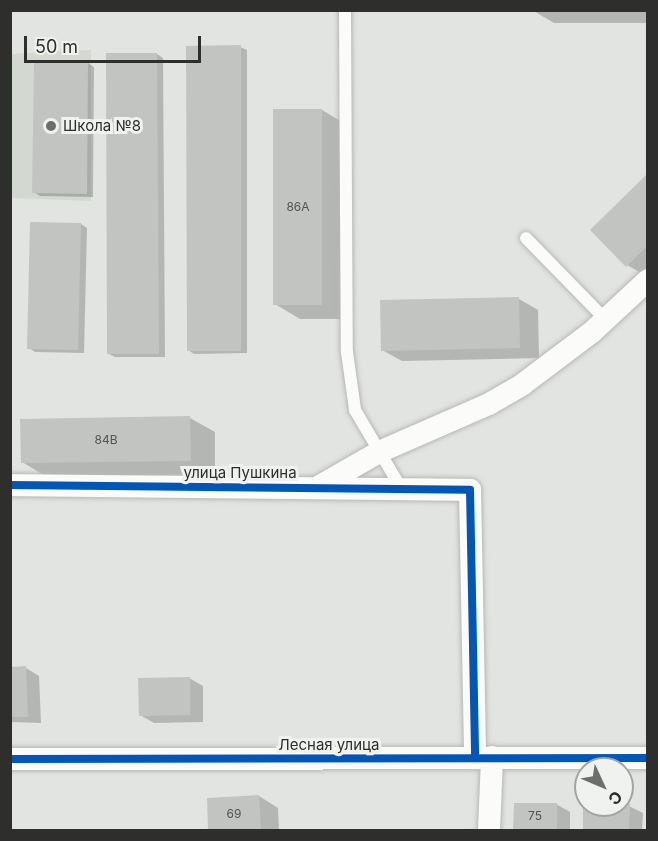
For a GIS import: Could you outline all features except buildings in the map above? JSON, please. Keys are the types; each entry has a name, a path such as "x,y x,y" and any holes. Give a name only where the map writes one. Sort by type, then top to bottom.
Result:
{"street":[{"path":"316,488 379,452 489,404 606,320 648,280"},
{"name":"улица Пушкина","path":"10,485 470,490 483,758"},
{"path":"483,758 489,831"},
{"name":"Лесная улица","path":"10,759 648,758"}],"lane":[{"path":"345,10 347,352 355,410 401,488"},
{"path":"526,238 606,320"}],"shaded area":[{"name":"Школа №8","path":"91,50 91,201 11,198 10,54"}],"cycle path":[{"path":"10,485 470,490 475,758"},
{"path":"10,759 648,758"}],"place":[{"name":"Школа №8","path":"51,126"}]}
